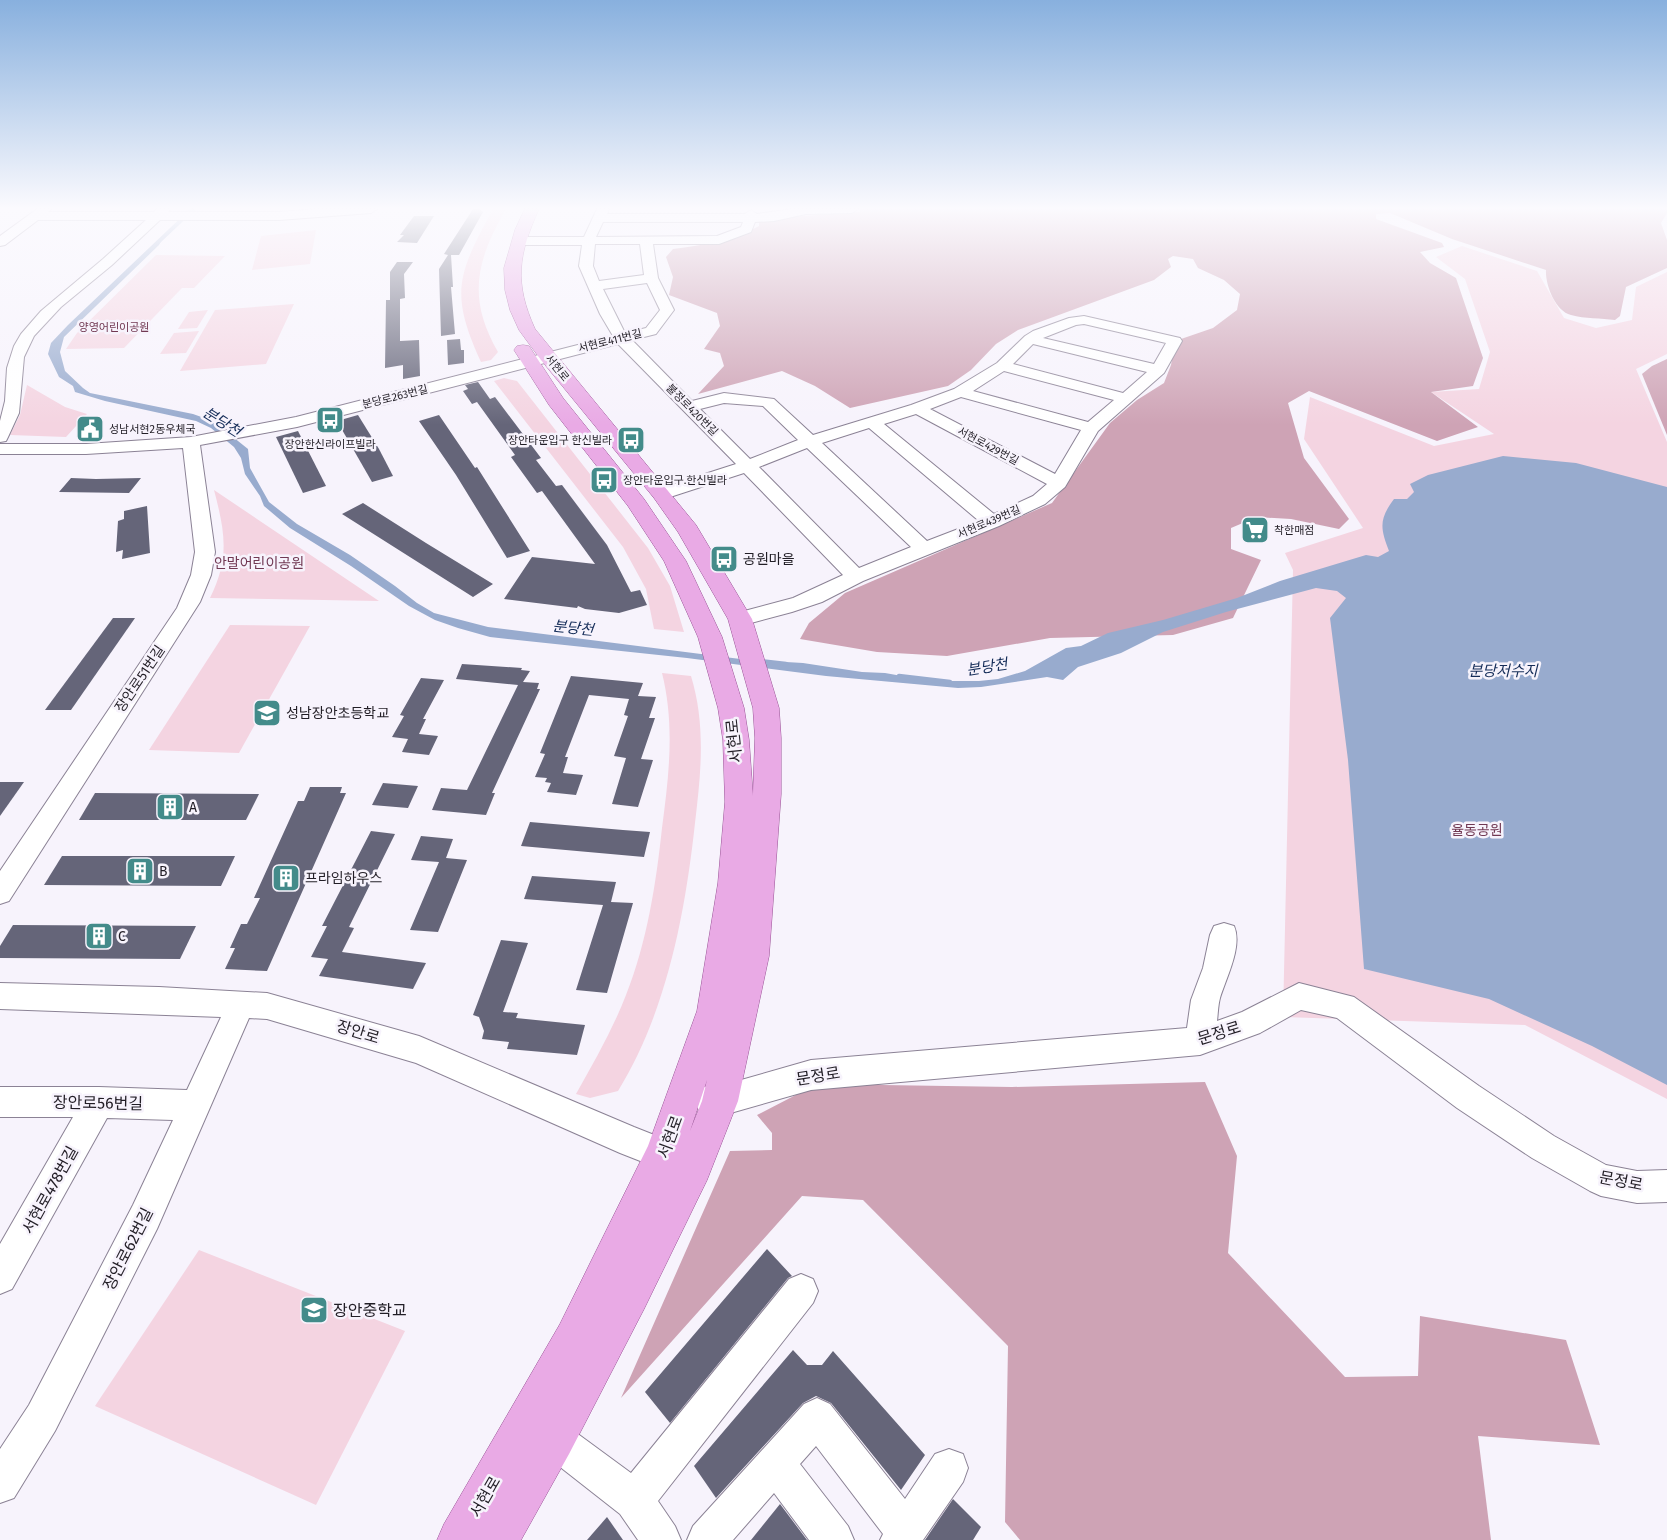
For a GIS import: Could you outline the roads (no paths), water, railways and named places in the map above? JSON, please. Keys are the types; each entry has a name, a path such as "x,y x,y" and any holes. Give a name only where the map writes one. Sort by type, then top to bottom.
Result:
{"main road":[{"name":"서현로","path":"460,1540 574,1339 679,1160 720,1101 753,956 762,876 768,794 766,708 742,625 688,530 661,494 538,358 505,310 500,295 499,281"},
{"name":"서현로","path":"495,1540 554,1439 630,1295 679,1160 685,1095 714,1011 733,883 739,802 736,740 731,708 710,637 675,562 637,503 556,401 518,310 513,281"}],"street":[{"path":"0,437 8,423 14,406 16,384 7,375 20,347 39,321 86,281"},
{"name":"불정로420번길","path":"593,281 607,314 621,338 856,576"},
{"path":"595,286 631,281"},
{"name":"서현로411번길","path":"538,358 651,331 667,310 652,281"},
{"name":"서현로439번길","path":"742,625 843,584 856,576 992,522 1039,500 1059,483 1091,428 1158,370 1175,341 1084,320 1058,326 1030,339"},
{"path":"661,494 747,466 811,441 917,408 960,392 1002,366 1030,339 1158,370"},
{"name":"분당로263번길","path":"197,440 260,430 393,398 538,358"},
{"path":"1002,366 1125,398"},
{"path":"960,392 1091,428"},
{"path":"688,407 724,398 768,402 924,548"},
{"name":"서현로429번길","path":"917,408 1059,483"},
{"path":"872,422 992,522"},
{"path":"0,449 86,449 197,440"},
{"name":"장안로51번길","path":"0,893 187,609 192,598 203,568 205,552 197,440"},
{"path":"1200,1041 1205,1000 1217,968 1224,935"},
{"name":"장안로","path":"0,996 160,1000 267,1006 419,1050 631,1142 679,1160"},
{"name":"문정로","path":"685,1095 720,1101 811,1075 1200,1041 1250,1023 1299,996 1344,1006 1468,1097 1543,1147 1600,1180 1636,1187 1667,1186"},
{"name":"장안로62번길","path":"0,1484 42,1418 145,1217 241,1005"},
{"name":"장안로56번길","path":"0,1102 99,1102 195,1106"},
{"name":"서현로478번길","path":"0,1277 99,1102"},
{"path":"634,1500 801,1291"},
{"path":"707,1540 817,1416 903,1536 949,1468"},
{"path":"554,1439 634,1500 661,1540"},
{"path":"776,1463 834,1540"}],"water":[{"name":"분당저수지","path":"114,281 122,281 64,337 60,352 65,371 90,393 193,414 207,419 223,429 248,449 250,468 269,502 297,524 350,555 434,613 488,627 779,664 786,662 803,663 862,672 885,673 930,681 998,679 1025,671 1066,648 1081,646 1108,633 1163,620 1237,598 1280,581 1366,555 1378,557 1389,551 1382,524 1389,506 1394,499 1407,499 1414,492 1410,484 1428,475 1503,456 1576,463 1667,487 1667,1085 1592,1046 1489,999 1364,969 1348,760 1330,618 1346,598 1337,591 1316,588 1226,612 1163,632 1121,653 1078,667 1063,680 1047,677 981,687 958,688 826,676 687,658 490,637 435,620 409,606 351,566 290,528 264,506 260,496 245,474 241,458 234,447 211,428 196,421 105,401 75,392 73,386 59,377 48,354 51,343"}],"waterway":[{"name":"분당천","path":"760,661 786,664"},
{"name":"분당천","path":"899,676 950,682"}],"place":[{"name":"장안한신라이프빌라","path":"330,420"},
{"name":"성남서현2동우체국","path":"90,429"},
{"name":"장안타운입구 한신빌라","path":"631,440"},
{"name":"장안타운입구.한신빌라","path":"604,480"},
{"name":"착한매점","path":"1255,530"},
{"name":"공원마을","path":"724,559"},
{"name":"성남장안초등학교","path":"267,713"},
{"name":"A","path":"170,807"},
{"name":"B","path":"140,871"},
{"name":"프라임하우스","path":"286,878"},
{"name":"C","path":"99,936"},
{"name":"장안중학교","path":"314,1310"}],"park label":[{"name":"양영어린이공원","path":"114,327"},
{"name":"안말어린이공원","path":"259,563"},
{"name":"율동공원","path":"1477,830"}]}
